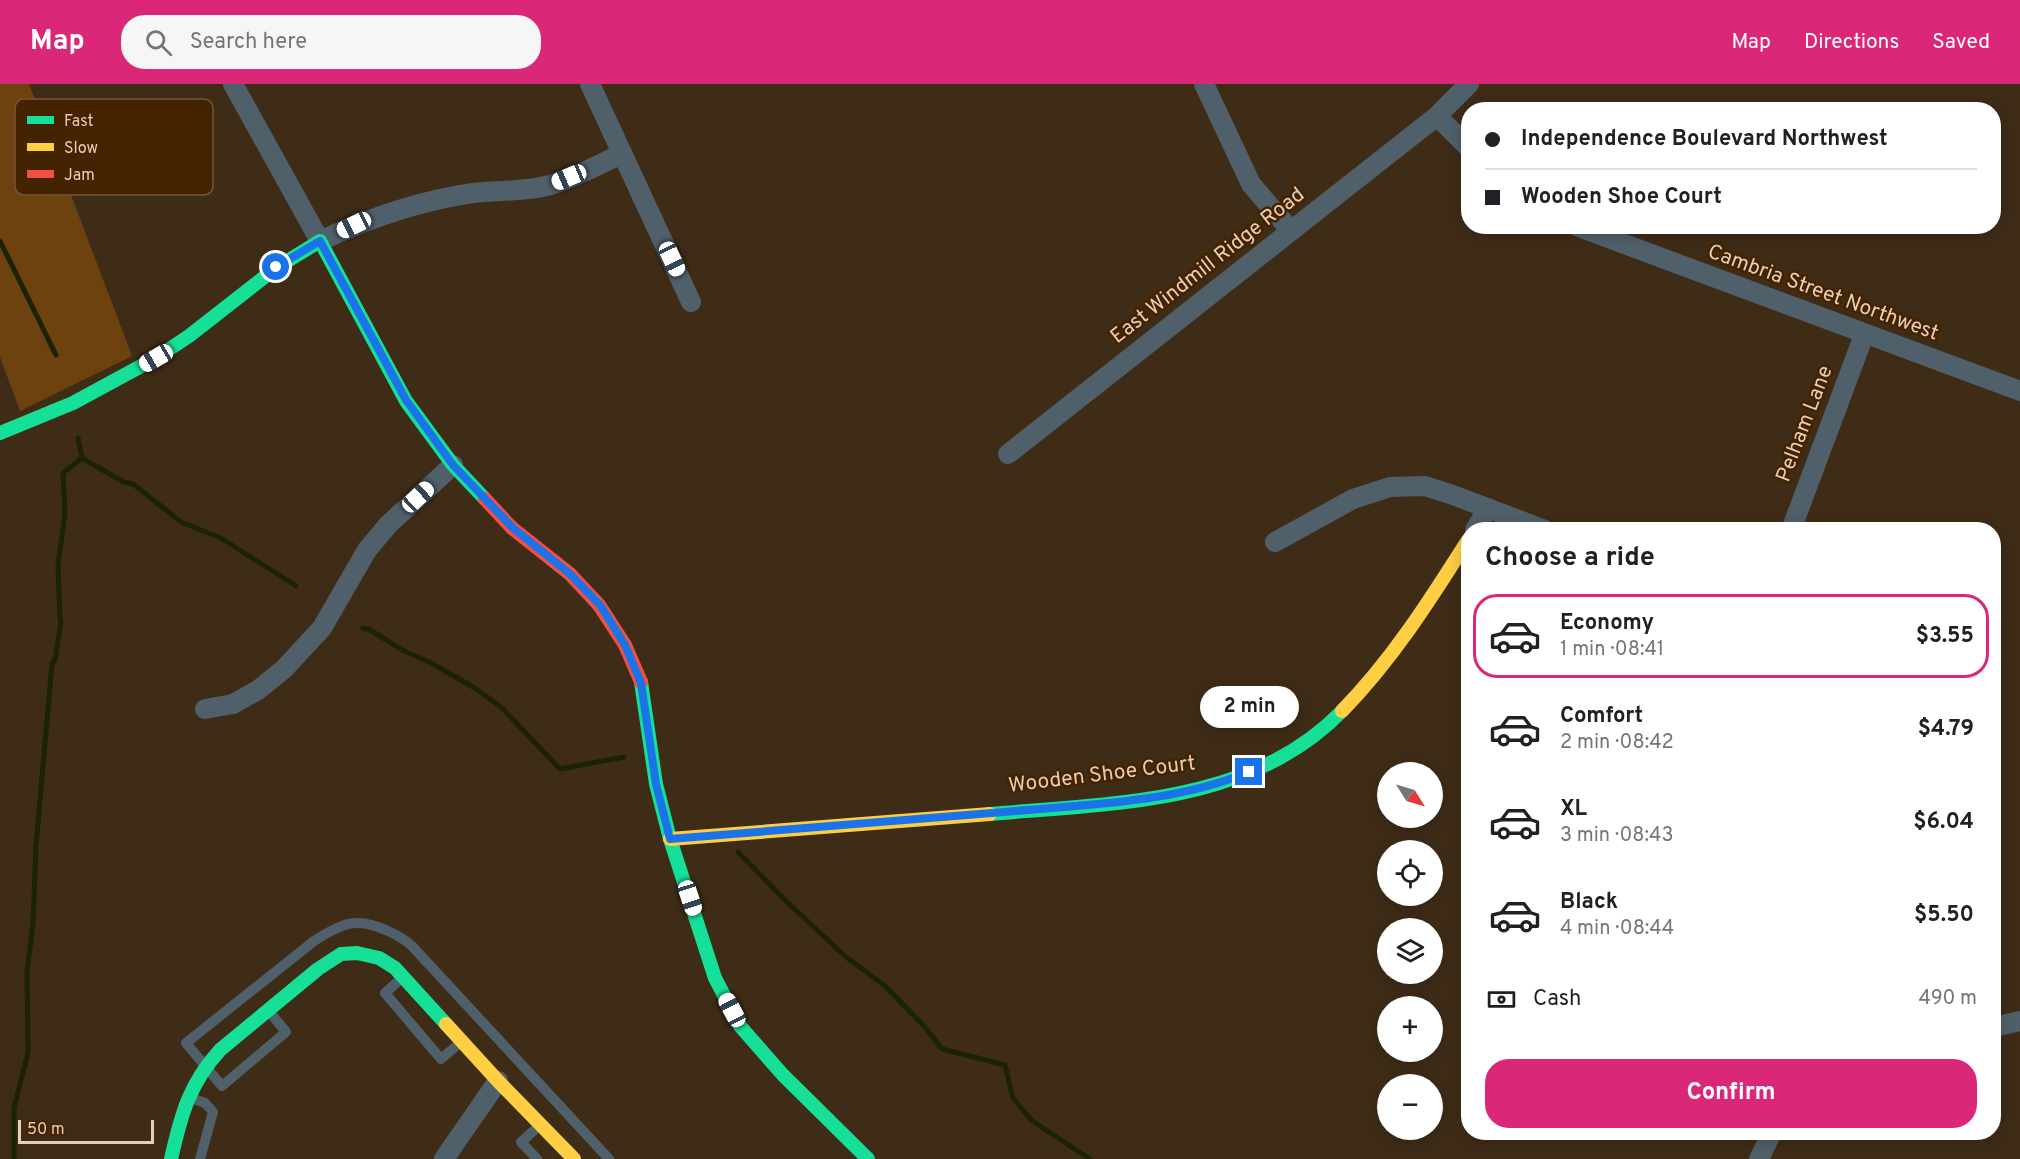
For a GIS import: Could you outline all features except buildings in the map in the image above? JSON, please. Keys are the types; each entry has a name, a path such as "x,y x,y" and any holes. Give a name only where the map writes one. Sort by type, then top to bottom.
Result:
{"street":[{"path":"233,84 406,400 453,465 513,528 570,574 600,605 625,645 641,683 656,784 670,839 715,978 740,1026 783,1075 868,1159"},
{"path":"590,84 691,302"},
{"path":"1204,84 1251,184 1291,231"},
{"name":"East Windmill Ridge Road","path":"1008,454 1437,116 1469,84"},
{"path":"1437,116 1461,140"},
{"path":"0,433 94,393 156,358 189,336 276,267 320,241 354,225 396,209 436,199 476,193 514,192 551,184 622,154"},
{"name":"Cambria Street Northwest","path":"1597,234 2020,391"},
{"name":"Pelham Lane","path":"1794,522 1864,335"},
{"path":"205,708 233,704 258,690 291,662 322,628 367,550 388,525 453,465"},
{"path":"1275,542 1353,499 1390,487 1425,486 1524,522"},
{"path":"1480,522 1488,508"},
{"name":"Wooden Shoe Court","path":"670,839 1134,800 1186,793 1227,781 1272,763 1313,738 1353,701 1392,654 1427,606 1461,551"},
{"path":"171,1159 188,1097 205,1065 318,969 335,942 357,953 384,945 395,968 498,1081 552,1121 574,1159"},
{"path":"2001,1025 2020,1021"},
{"path":"444,1159 498,1081"},
{"path":"1759,1159 1768,1140"}],"lane":[{"path":"268,1010 286,1032 222,1086 186,1043 314,941 335,942 349,923 368,923 384,945 412,946 552,1121 609,1159"},
{"path":"403,977 385,993 441,1059 462,1041"},
{"path":"188,1097 205,1103 213,1113 200,1159"},
{"path":"537,1159 521,1142 552,1121"}],"shaded area":[{"path":"0,84 29,84 35,99 15,99 15,195 71,195 132,356 20,411 0,357"}],"waterway":[{"path":"0,241 56,355"},
{"path":"78,438 82,458"},
{"path":"82,458 124,482 133,484 181,522 221,538 296,586"},
{"path":"14,1159 14,1108 28,1053 27,971 33,923 36,845 52,664 55,660 61,621 58,565 65,514 63,473 82,458"},
{"path":"363,628 475,688 502,708 560,769 624,757"},
{"path":"738,852 846,957 884,985 924,1026 942,1049 1005,1065 1013,1098 1031,1120 1090,1159"}],"traffic: fast":[{"path":"0,433 73,403 156,358 189,336 276,268 320,241 406,401 453,465 485,499"},
{"path":"641,682 656,784 670,839 715,978 740,1026 783,1075 868,1159"},
{"path":"990,814 1131,801 1178,794 1223,782 1266,765 1306,742 1342,711"},
{"path":"171,1159 188,1101 209,1063 220,1050 318,969 341,954 357,953 379,958 395,968 446,1024"}],"traffic: slow":[{"path":"1342,711 1394,650 1461,551"},
{"path":"670,839 990,814"},
{"path":"446,1024 574,1159"}],"traffic: jam":[{"path":"485,499 512,528 570,574 599,605 625,645 641,682"}],"route":[{"path":"276,267 320,241 406,400 453,465 513,528 570,574 600,605 625,645 641,683 656,784 670,839 964,816 1146,798 1186,793 1249,772"}]}
